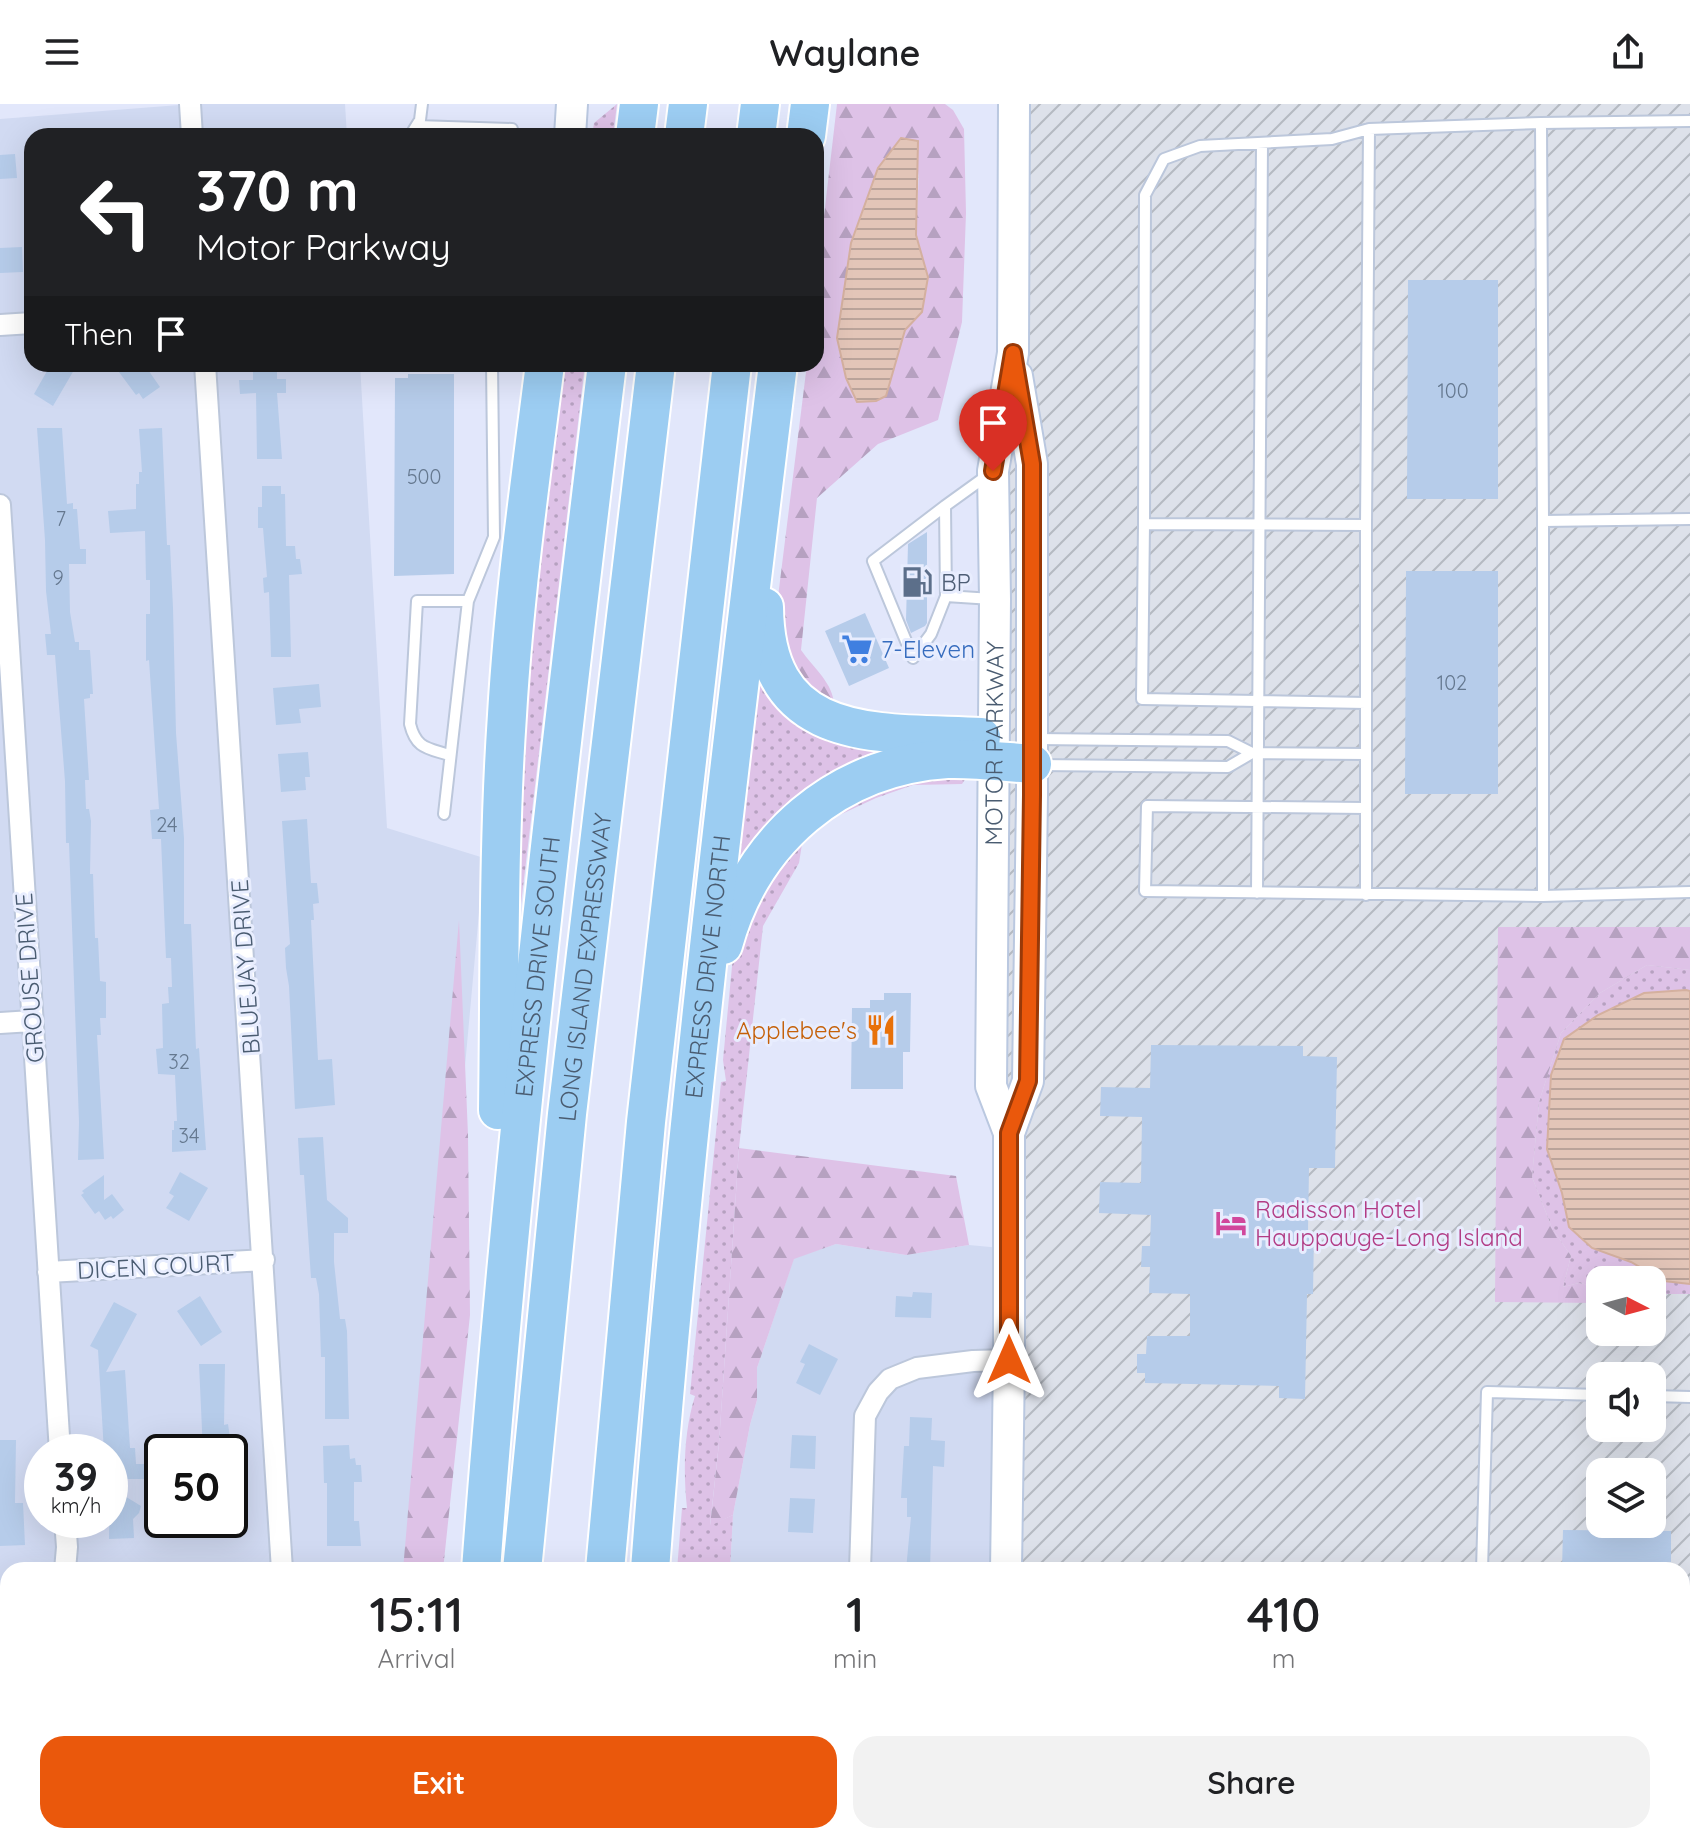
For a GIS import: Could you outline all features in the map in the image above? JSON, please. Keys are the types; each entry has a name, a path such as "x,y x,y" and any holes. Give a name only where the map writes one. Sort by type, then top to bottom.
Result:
{"highway":[{"path":"497,1353 495,1216 504,777 511,663 544,372"},
{"name":"EXPRESS DRIVE SOUTH","path":"482,1562 497,1353 540,923 606,372"},
{"name":"LONG ISLAND EXPRESSWAY","path":"523,1562 567,1114 655,372"},
{"path":"606,1562 648,1106 731,372"},
{"name":"EXPRESS DRIVE NORTH","path":"651,1562 700,1027 777,372"},
{"path":"763,488 764,634 770,662 783,684 816,714 854,729 1032,752"},
{"path":"700,1027 727,931 750,880 773,847 806,814 839,790 877,773 993,749"}],"main road":[{"path":"570,128 572,104"},
{"name":"MOTOR PARKWAY","path":"1009,1133 991,1086 995,599 993,471 1013,353 1014,104"},
{"name":"MOTOR PARKWAY","path":"1006,1562 1009,1133 1028,1081 1032,752 1032,464 1013,353"}],"street":[{"path":"190,104 192,128"},
{"path":"0,325 24,324"},
{"name":"BLUEJAY DRIVE","path":"206,372 282,1562"},
{"name":"GROUSE DRIVE","path":"0,505 59,1434"},
{"path":"0,1023 32,1021"},
{"name":"DICEN COURT","path":"48,1272 264,1260"},
{"path":"860,1562 865,1416 878,1392 890,1379 917,1368 1009,1360"},
{"path":"66,1538 66,1562"}],"lane":[{"path":"422,104 417,126 480,128"},
{"path":"1366,703 1142,699 1145,195 1164,159 1200,146 1332,139 1369,129 1690,121"},
{"path":"1541,123 1543,896"},
{"path":"1366,895 1369,129"},
{"path":"1257,893 1255,753 1259,700 1262,144"},
{"path":"444,814 468,601 494,537 492,372"},
{"path":"945,506 946,596 931,634 913,658 873,561 945,506 993,471"},
{"path":"1543,521 1690,519"},
{"path":"1144,524 1366,525"},
{"path":"946,596 995,599"},
{"path":"449,755 421,745 414,738 410,724 417,601 468,601"},
{"path":"1032,752 1228,741 1255,753 1366,754"},
{"path":"1032,752 1228,767 1255,753"},
{"path":"1366,808 1147,806 1145,891 1543,896 1690,892"},
{"path":"1482,1562 1487,1392 1586,1395"},
{"path":"1666,1396 1690,1397"}],"shaded area":[{"path":"192,104 345,104 346,128 24,128 24,372 360,372 387,828 484,858 420,1562 0,1562 0,119"},
{"path":"1010,104 1690,104 1690,1562 1000,1562 1001,1248 991,963"},
{"path":"901,138 918,141 916,235 928,277 922,312 905,330 886,396 876,401 857,402 846,378 837,338 851,243 878,168"},
{"path":"1690,991 1690,1284 1666,1281 1666,1266 1638,1266 1592,1248 1569,1227 1562,1193 1547,1149 1551,1075 1564,1039 1598,1015 1644,993"},
{"path":"836,1244 906,1255 969,1245 1001,1248 1000,1562 730,1562 733,1515 757,1400 757,1368 794,1258"}],"green space":[{"path":"617,104 614,128 593,128 594,123"},
{"path":"837,104 945,104 953,110 964,129 966,213 962,322 938,420 878,444 817,498 801,650 829,687 833,713 791,673 776,613 806,372 824,372 824,216","holes":["919,171 916,235 928,277 922,312 905,330 886,396"]},
{"path":"558,372 584,372 510,997 511,742"},
{"path":"757,670 888,745 896,754 746,860 739,854"},
{"path":"897,778 966,778 962,784 913,785 831,819 802,844 799,863 763,926 739,1148 719,1443 710,1525 733,1515 730,1562 678,1562 682,1508 687,1508 685,1451 695,1396 690,1394 721,1082 726,1081 723,1060 733,956 786,845"},
{"path":"459,920 468,1135 470,1315 444,1562 404,1562"},
{"path":"1498,927 1690,927 1690,970 1647,965 1600,993 1561,1033 1539,1102 1532,1177 1552,1228 1571,1256 1563,1287 1586,1284 1586,1303 1495,1302"},
{"path":"1647,965 1690,970 1690,1294 1666,1294 1666,1266 1586,1266 1586,1284 1563,1287 1571,1256 1552,1228 1532,1177 1539,1102 1561,1033 1600,993"},
{"path":"739,1148 956,1176 969,1245 906,1255 836,1244 794,1259 757,1368 757,1400 733,1515 710,1526 719,1443"}],"building":[{"path":"15,154 17,178 0,179 0,155"},
{"path":"22,247 23,272 0,273 0,248"},
{"path":"1408,280 1498,280 1498,499 1407,499"},
{"path":"46,372 73,372 53,406 34,394"},
{"path":"119,372 150,372 160,387 143,399 139,393 136,395"},
{"path":"253,372 277,372 277,379 286,379 286,393 277,393 282,459 257,459 256,393 240,394 239,380 253,380"},
{"path":"408,374 454,374 454,574 394,576 395,378 408,378"},
{"path":"37,428 62,428 67,504 73,503 73,509 77,509 80,549 86,549 86,564 69,564 70,612 79,650 90,650 93,694 84,699 89,780 85,780 86,809 89,809 91,821 90,874 93,874 95,938 98,938 100,981 106,982 106,1018 100,1018 101,1035 97,1035 104,1159 78,1160 69,843 66,843 65,781 55,655 47,655 45,634 51,634"},
{"path":"162,428 184,838 184,924 191,924 196,1049 199,1048 206,1150 172,1152 172,1130 174,1121 177,1121 175,1075 158,1074 156,1049 163,1048 162,1004 169,1003 168,987 172,987 171,958 166,958 161,839 152,839 150,810 159,809 149,660 146,661 150,580 146,580 145,531 110,533 108,511 136,509 136,484 139,484 139,472 142,472 139,429"},
{"path":"262,486 281,486 281,494 285,494 286,546 295,546 296,559 300,559 302,574 289,575 291,657 271,657 269,592 264,593 263,578 267,577 263,528 258,528"},
{"name":"BP","path":"927,532 927,623 911,633 906,620 908,544"},
{"path":"1406,571 1498,571 1498,794 1405,794"},
{"name":"7-Eleven","path":"865,613 889,668 849,686 825,631"},
{"path":"319,684 321,707 299,709 301,723 276,725 273,688"},
{"path":"308,752 310,777 305,777 306,790 281,792 278,754"},
{"path":"307,819 311,883 317,883 319,903 313,904 314,920 311,920 318,1060 332,1059 335,1105 295,1109 285,948 290,944 282,821"},
{"name":"Applebee's","path":"884,993 911,993 910,1052 903,1052 903,1089 851,1089 852,1008 870,1008 870,1000 884,1000"},
{"name":"Radisson Hotel Hauppauge-Long Island","path":"1151,1045 1303,1046 1303,1056 1337,1057 1335,1168 1309,1168 1308,1231 1314,1232 1313,1294 1307,1294 1305,1399 1279,1398 1279,1386 1145,1383 1145,1373 1137,1373 1137,1354 1146,1354 1147,1336 1190,1336 1190,1294 1149,1293 1150,1267 1141,1267 1142,1246 1150,1246 1151,1215 1099,1213 1100,1182 1141,1183 1142,1117 1100,1116 1101,1087 1150,1088"},
{"path":"323,1137 327,1200 348,1218 348,1233 334,1233 334,1262 340,1319 345,1319 347,1331 349,1419 325,1419 325,1357 321,1357 319,1294 316,1278 311,1278 304,1175 300,1175 298,1138"},
{"path":"180,1172 208,1188 189,1221 166,1208 174,1196 169,1193"},
{"path":"104,1175 104,1200 112,1194 124,1210 113,1219 111,1216 105,1220 99,1211 95,1214 81,1195"},
{"path":"913,1292 932,1293 931,1318 895,1317 896,1296 912,1297"},
{"path":"200,1296 222,1332 201,1346 177,1311"},
{"path":"114,1302 137,1314 106,1372 125,1370 130,1448 135,1448 136,1464 144,1464 144,1479 128,1479 128,1434 103,1434 98,1350 90,1346"},
{"path":"809,1344 838,1359 820,1395 796,1383 805,1364 800,1362"},
{"path":"199,1364 225,1364 224,1425 228,1424 229,1434 202,1434"},
{"path":"910,1417 932,1418 931,1440 945,1441 944,1467 933,1466 930,1562 907,1562 911,1517 907,1517 907,1498 901,1498 904,1446 909,1446"},
{"path":"792,1435 816,1436 815,1469 790,1468"},
{"path":"0,1440 16,1440 15,1503 23,1503 25,1545 0,1546"},
{"path":"349,1445 350,1459 355,1458 356,1465 361,1465 362,1482 354,1482 354,1521 359,1521 361,1546 327,1546 327,1483 324,1483 323,1446"},
{"path":"128,1498 141,1506 133,1519 134,1538 109,1539 128,1538"},
{"path":"790,1498 815,1499 813,1533 788,1532"},
{"path":"1563,1530 1586,1530 1586,1538 1666,1538 1666,1531 1671,1531 1671,1562 1562,1562"}],"place":[{"name":"BP","path":"917,582"},
{"name":"7-Eleven","path":"857,649"},
{"name":"Applebee's","path":"881,1030"},
{"name":"Radisson Hotel Hauppauge-Long Island","path":"1231,1223"}],"route":[{"path":"993,471 1013,353 1032,464 1032,795 1028,1081 1009,1133 1009,1360"}]}
